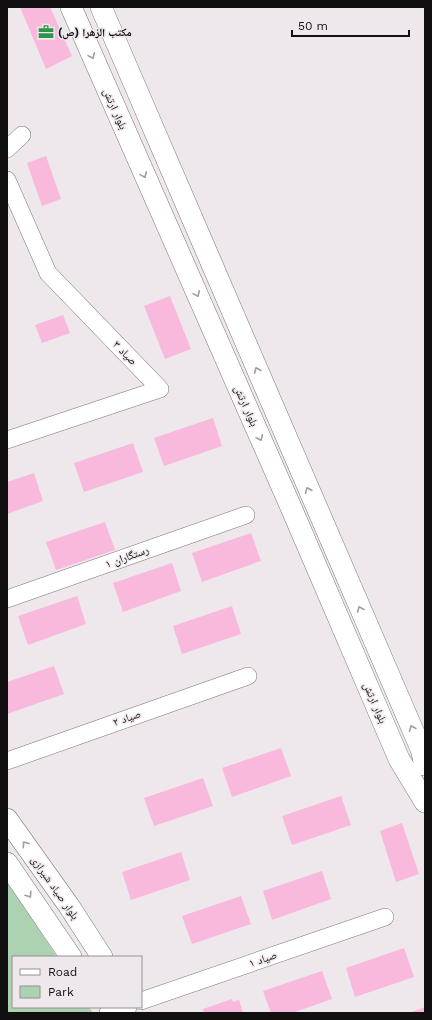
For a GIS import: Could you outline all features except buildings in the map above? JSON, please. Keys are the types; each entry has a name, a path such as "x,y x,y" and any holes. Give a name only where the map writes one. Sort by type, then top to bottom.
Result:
{"main road":[{"name":"بلوار ارتش","path":"71,7 293,512 399,759 425,802"},
{"path":"101,7 421,749 425,765"},
{"name":"بلوار صیاد شیرازی","path":"7,820 69,906 101,956"},
{"path":"7,863 70,956"},
{"path":"109,1013 123,1008"}],"street":[{"path":"7,149 22,135"},
{"name":"صیاد ۳","path":"7,180 48,273 160,389 7,440"},
{"name":"رستگاران ۱","path":"7,600 246,515"},
{"name":"صیاد ۲","path":"7,761 248,676"},
{"name":"صیاد ۱","path":"142,1001 385,917"}],"green space":[{"path":"7,881 56,956 12,956 12,1008 90,1008 93,1013 7,1013"}],"place":[{"name":"مکتب الزهرا (ص)","path":"46,32"}]}
